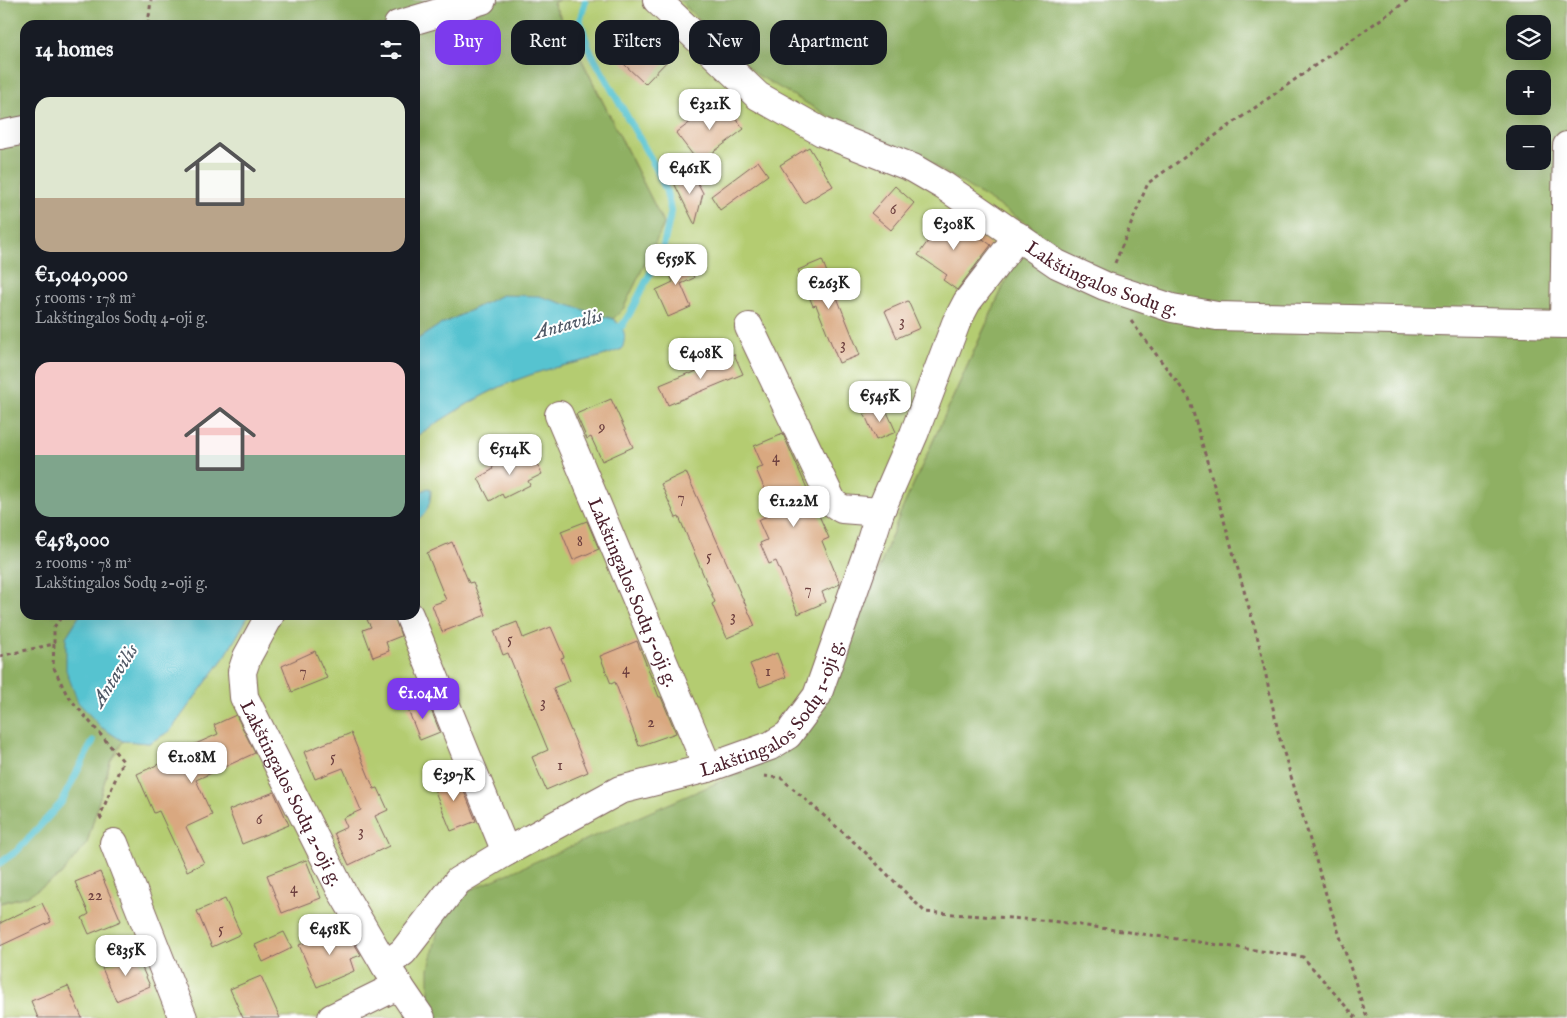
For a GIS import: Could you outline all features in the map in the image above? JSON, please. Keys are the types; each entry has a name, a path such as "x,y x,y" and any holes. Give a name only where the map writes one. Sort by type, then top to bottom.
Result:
{"street":[{"path":"415,20 482,0"},
{"name":"Lakštingalos Sodų g.","path":"656,0 758,96 822,132 913,168 944,186 1057,264 1106,286 1172,308 1217,316 1565,324"},
{"path":"0,135 20,131"},
{"path":"1565,324 1567,146"},
{"name":"Lakštingalos Sodų 1-oji g.","path":"332,1018 392,975 403,952 458,881 506,852 620,790 708,768 770,746 788,735 817,696 880,512 914,434 956,323 967,302 1018,236"},
{"path":"749,327 833,503 842,509 880,512"},
{"name":"Lakštingalos Sodų 5-oji g.","path":"560,415 708,768"},
{"name":"Lakštingalos Sodų 2-oji g.","path":"267,620 247,657 242,672 244,697 342,892 392,975"},
{"path":"411,620 506,852"},
{"path":"114,843 183,1018"},
{"path":"392,975 421,1018"}],"path":[{"path":"149,20 151,0"},
{"path":"1106,286 1148,183 1408,0"},
{"path":"1129,318 1189,398 1259,642 1279,736 1326,894 1367,1018"},
{"path":"59,620 54,628 53,666 68,695 122,761 100,816 114,843"},
{"path":"0,656 54,644"},
{"path":"763,775 781,778 863,850 925,912 1052,921 1303,957 1356,1018"}],"green space":[{"path":"0,0 559,0 553,3 562,20 511,20 511,65 584,65 664,224 623,309 613,319 582,310 502,295 438,326 420,338 420,20 20,20 20,620 77,620 66,637 101,727 123,741 110,762 87,843 61,875 27,896 0,903"},
{"path":"559,0 679,0 700,20 689,20 689,65 748,65 757,74 827,115 929,162 1031,225 900,514 845,658 800,735 751,768 429,1018 0,1018 0,903 27,896 87,843 110,762 123,741 149,743 170,731 226,655 246,620 420,620 420,434 471,402 500,387 541,371 599,357 622,349 622,326 613,319 623,309 664,224 584,65 585,20 562,20 553,2"},
{"path":"679,0 1567,0 1567,1018 429,1018 429,969 440,921 468,891 751,768 800,735 845,658 900,514 1031,226 929,162 827,115 756,74 747,65 760,65 760,20 700,20"}],"water":[{"path":"502,295 539,296 613,319 620,326 625,336 622,349 599,357 541,371 500,387 471,402 420,434 420,338 438,326"},
{"path":"428,488 431,490 428,508 420,518 420,493"},
{"path":"77,620 246,620 226,655 170,731 149,743 123,741 101,727 78,702 66,670 66,637"}],"building":[{"path":"625,65 663,65 645,84"},
{"path":"721,99 744,129 699,163 676,133"},
{"path":"809,147 833,186 804,203 780,165"},
{"path":"758,161 768,175 720,210 711,196"},
{"path":"693,174 703,193 695,225 674,183"},
{"path":"895,186 914,203 891,230 871,213"},
{"path":"946,216 963,229 965,226 991,245 957,290 943,280 947,275 918,255"},
{"path":"683,253 694,278 681,284 691,307 668,317 656,290 673,282 665,261"},
{"path":"822,260 860,355 839,363 816,305 813,306 798,270"},
{"path":"908,301 920,328 897,338 885,311"},
{"path":"734,354 743,374 668,405 660,385"},
{"path":"611,399 633,447 602,461 591,437 587,439 576,414"},
{"path":"884,405 896,432 876,440 864,413"},
{"path":"783,434 829,538 822,541 840,584 822,592 826,602 798,614 776,561 769,564 760,543 767,540 758,520 775,513 756,469 763,467 754,446"},
{"path":"530,451 542,474 528,481 530,485 504,498 502,494 490,501 478,478 492,470 495,460 504,456 514,459"},
{"path":"686,472 755,626 727,638 712,604 715,602 679,517 676,518 661,484"},
{"path":"587,521 599,549 573,560 561,531"},
{"path":"452,542 469,583 473,582 486,615 442,632 432,605 446,600 427,553"},
{"path":"367,620 396,620 401,636 386,642 389,651 373,657 363,630 371,627"},
{"path":"517,622 523,638 551,627 564,657 561,658 570,681 553,688 588,772 546,790 532,757 548,750 508,653 503,655 494,631"},
{"path":"637,641 659,697 661,697 676,733 639,746 615,682 611,684 600,656"},
{"path":"315,651 327,678 292,692 282,666"},
{"path":"777,653 786,677 760,687 750,664"},
{"path":"427,700 440,732 420,740 407,707"},
{"path":"236,715 255,753 196,780 212,815 186,827 204,863 187,871 159,811 154,813 137,774 192,749 191,746 218,734 214,725"},
{"path":"351,733 374,789 378,788 388,810 375,816 389,846 349,865 334,833 347,827 343,818 361,810 343,768 315,779 304,752"},
{"path":"457,774 476,821 451,831 432,784"},
{"path":"274,792 289,825 242,844 229,810"},
{"path":"306,860 321,898 282,913 267,875"},
{"path":"100,872 121,921 89,934 82,918 89,914 75,882"},
{"path":"225,899 241,934 212,947 197,911"},
{"path":"42,903 51,922 0,946 0,923"},
{"path":"344,926 361,955 350,959 354,971 317,987 299,945"},
{"path":"284,932 292,948 263,962 255,945"},
{"path":"136,954 150,986 116,1001 102,968"},
{"path":"261,976 280,1018 243,1018 230,989"},
{"path":"68,986 82,1018 38,1018 31,1001"}],"waterway":[{"name":"Antavilis","path":"585,2 580,20 589,49 656,168 666,190 671,212 663,248 622,326 613,328"},
{"name":"Antavilis","path":"0,863 17,851 61,803 93,741"}]}
